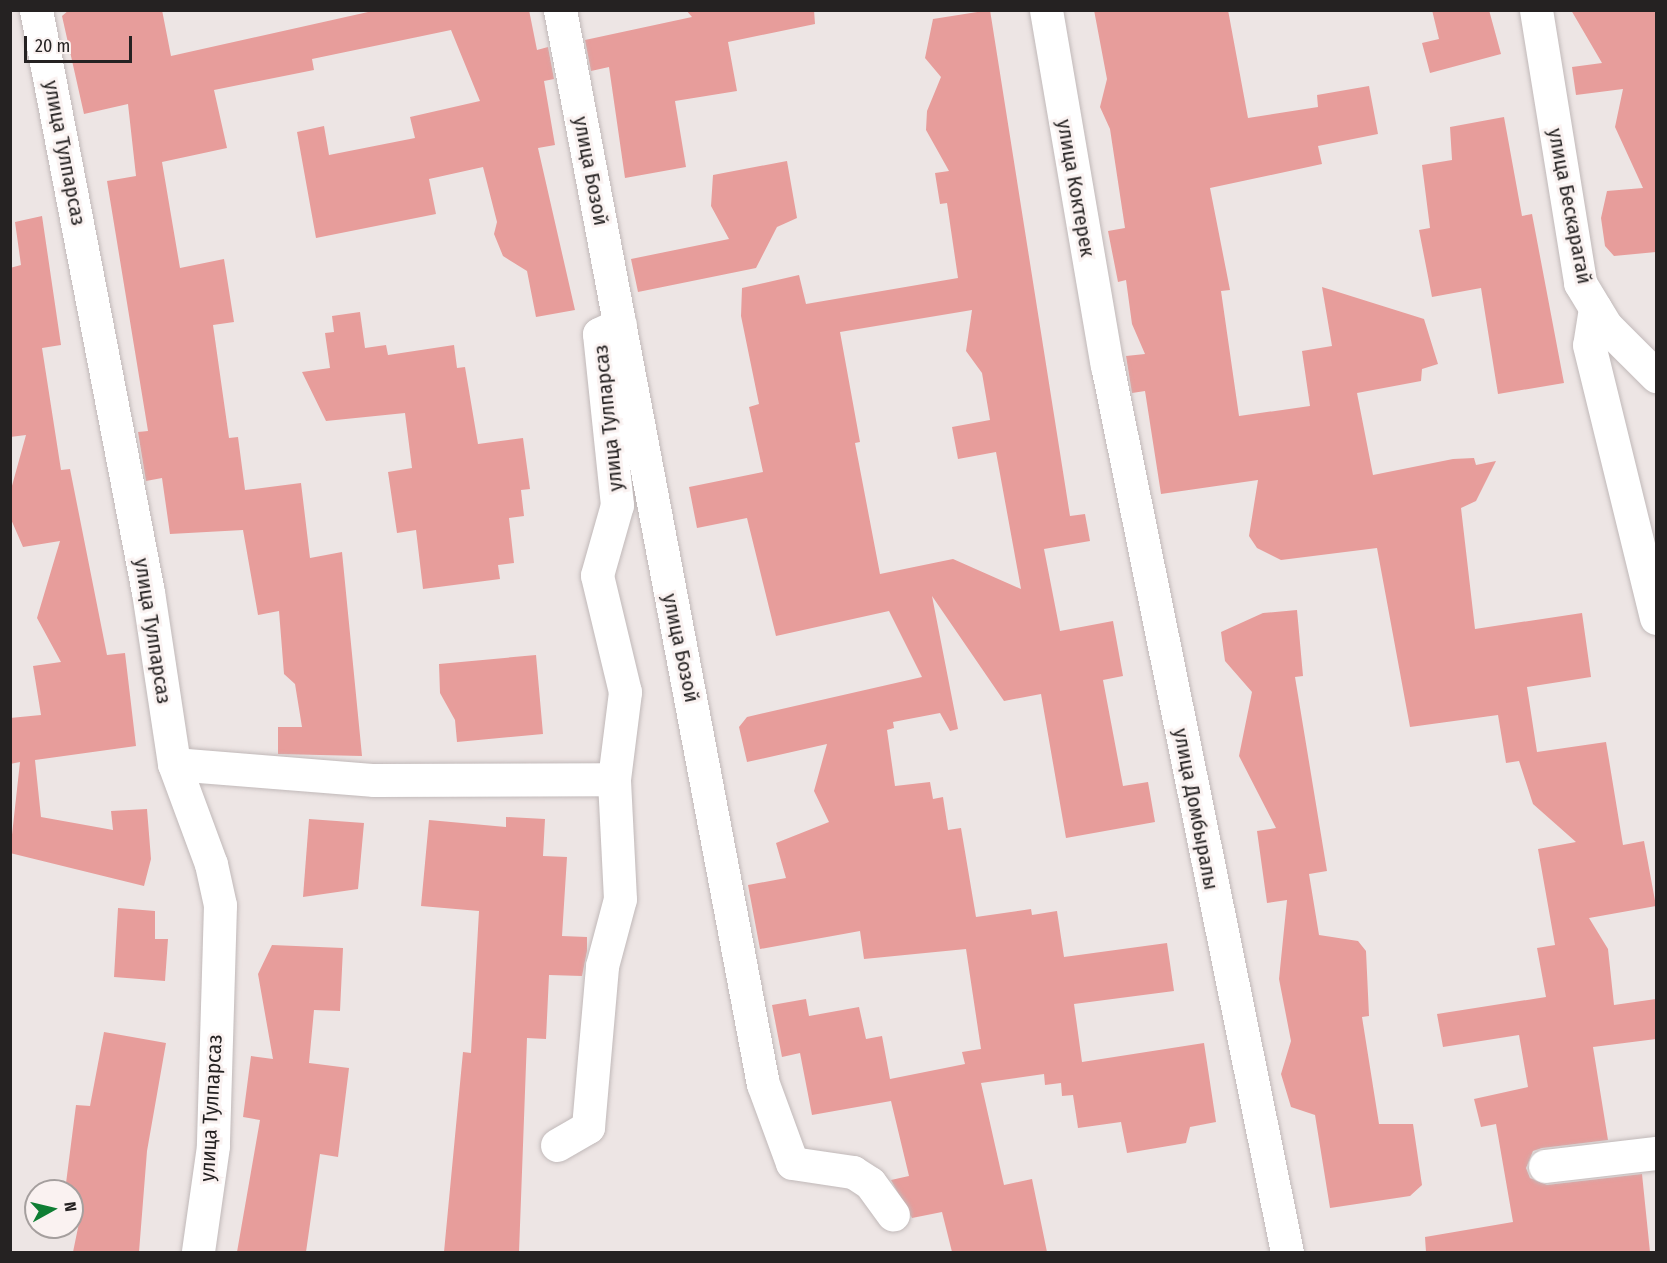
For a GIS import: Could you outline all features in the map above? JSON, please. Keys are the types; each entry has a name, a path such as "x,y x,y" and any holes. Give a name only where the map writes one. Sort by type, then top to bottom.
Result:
{"street":[{"name":"улица Тулпарсаз","path":"36,10 148,592 174,764 211,864 220,905 213,1146 198,1252"},
{"name":"улица Бозой","path":"560,10 764,1084 792,1162 853,1172 870,1183 893,1215"},
{"name":"улица Коктерек","path":"1046,10 1107,365"},
{"name":"улица Бескарагай","path":"1536,10 1580,284 1606,326 1656,376"},
{"path":"1595,308 1589,345 1656,618"},
{"name":"улица Тулпарсаз","path":"557,1145 588,1127 602,966 620,899 614,779 625,692 597,575 617,505 599,334 620,324"},
{"name":"улица Домбыралы","path":"1107,365 1287,1252"},
{"path":"174,764 374,780 614,779"},
{"path":"1545,1166 1656,1153"}],"building":[{"path":"69,10 162,10 171,56 377,10 529,10 537,50 548,47 554,79 544,81 555,145 538,148 575,310 536,317 527,271 503,256 494,234 497,222 483,167 429,179 436,214 316,238 297,132 324,126 329,155 415,138 410,117 480,101 451,30 312,59 314,70 214,90 227,148 162,162 180,268 224,259 234,322 213,325 229,438 238,437 245,490 301,483 310,558 342,552 362,756 278,754 278,727 302,727 295,684 284,674 279,611 258,615 243,530 170,534 162,478 146,481 138,432 148,431 107,181 136,176 128,104 84,114 62,16"},
{"path":"686,10 814,10 815,24 728,42 737,91 675,101 686,167 625,178 609,67 591,71 585,40 692,17"},
{"path":"990,10 1070,516 1085,514 1090,541 1044,549 1060,631 1113,621 1123,676 1103,680 1123,786 1148,782 1155,822 1066,838 1041,694 1004,701 932,596 958,729 950,731 940,713 893,722 894,728 887,730 895,786 930,782 933,799 943,797 948,830 961,828 976,917 1031,909 1032,915 1057,911 1064,957 1167,943 1174,991 1074,1004 1082,1062 1204,1043 1216,1122 1190,1127 1186,1143 1127,1153 1121,1122 1078,1128 1073,1095 1062,1096 1061,1083 1045,1085 1044,1074 981,1083 1004,1185 1032,1179 1047,1252 952,1252 942,1212 912,1218 891,1180 909,1176 891,1101 812,1115 800,1053 782,1057 772,1005 806,999 809,1016 859,1007 866,1039 882,1036 890,1079 965,1064 962,1052 981,1049 966,949 864,959 860,931 760,949 748,885 786,878 776,843 829,822 814,791 827,744 747,762 739,727 747,717 922,677 889,611 776,636 747,518 697,528 689,487 763,472 749,407 759,404 741,316 742,288 799,275 806,304 958,278 947,203 940,204 935,173 949,171 926,130 927,111 941,77 925,58 933,19","holes":["972,310 966,351 982,373 990,420 952,427 958,459 996,452 1021,589 953,559 880,574 855,443 860,442 840,332"]},
{"path":"1094,10 1228,10 1248,118 1318,107 1317,95 1369,86 1378,134 1318,146 1322,164 1210,188 1230,290 1221,291 1239,416 1310,406 1302,351 1332,346 1322,287 1424,319 1438,364 1422,369 1421,381 1357,393 1373,475 1453,459 1474,458 1476,465 1496,461 1476,501 1461,508 1475,629 1582,613 1591,677 1527,687 1537,752 1606,742 1623,845 1644,841 1656,906 1589,918 1608,949 1614,1005 1656,999 1656,1039 1593,1047 1608,1140 1533,1151 1526,1168 1530,1178 1547,1185 1642,1174 1650,1252 1426,1252 1425,1237 1513,1222 1496,1124 1481,1127 1474,1099 1528,1087 1519,1035 1443,1047 1437,1014 1546,997 1537,948 1555,945 1538,849 1576,842 1533,804 1519,761 1506,763 1498,715 1410,727 1377,548 1281,560 1257,548 1249,536 1258,480 1161,494 1145,391 1132,393 1126,356 1145,354 1132,324 1126,280 1118,282 1108,231 1125,228 1110,129 1100,107 1107,79"},
{"path":"1432,10 1489,10 1501,54 1430,73 1422,43 1439,39"},
{"path":"1571,10 1656,10 1656,252 1614,256 1605,246 1601,218 1607,191 1643,188 1615,127 1623,89 1576,95 1572,67 1602,63"},
{"path":"1504,117 1522,216 1532,214 1564,383 1498,394 1481,288 1432,297 1419,230 1430,228 1422,165 1452,160 1450,127"},
{"path":"787,161 797,218 777,227 756,268 638,292 631,259 729,239 711,206 713,175"},
{"path":"42,216 61,345 42,348 61,470 70,469 107,655 125,653 136,746 35,760 41,817 113,830 111,811 147,809 151,859 144,886 10,853 20,762 10,764 10,718 41,715 33,666 61,662 37,618 60,541 23,547 10,517 10,493 26,435 10,437 10,268 21,265 15,222"},
{"path":"360,312 365,348 386,345 388,355 454,345 457,368 465,367 478,444 523,438 530,489 521,490 524,516 509,518 514,563 498,565 500,579 423,589 416,530 397,533 388,472 412,468 405,413 326,421 302,372 330,368 325,333 334,332 332,316"},
{"path":"1297,610 1303,676 1295,677 1327,871 1309,874 1319,935 1358,941 1366,951 1369,1016 1362,1017 1379,1124 1413,1124 1422,1185 1410,1196 1330,1208 1315,1115 1291,1107 1281,1074 1291,1041 1279,979 1287,900 1267,903 1257,831 1276,828 1239,756 1252,692 1225,661 1221,632 1263,613"},
{"path":"536,655 543,734 457,742 455,720 440,693 439,664"},
{"path":"506,817 545,819 543,856 567,857 562,936 587,937 587,951 582,976 549,975 546,1039 527,1038 519,1252 444,1252 463,1052 471,1053 479,911 421,906 429,820 506,827"},
{"path":"309,819 364,823 358,889 303,897"},
{"path":"118,908 155,911 155,939 168,939 165,981 114,977"},
{"path":"272,945 343,948 340,1011 314,1010 309,1063 349,1068 338,1157 320,1154 306,1252 237,1252 260,1120 243,1117 251,1056 273,1059 258,974"},
{"path":"104,1032 166,1043 147,1151 139,1252 73,1252 76,1239 84,1239 84,1179 67,1179 76,1105 90,1106"}]}
